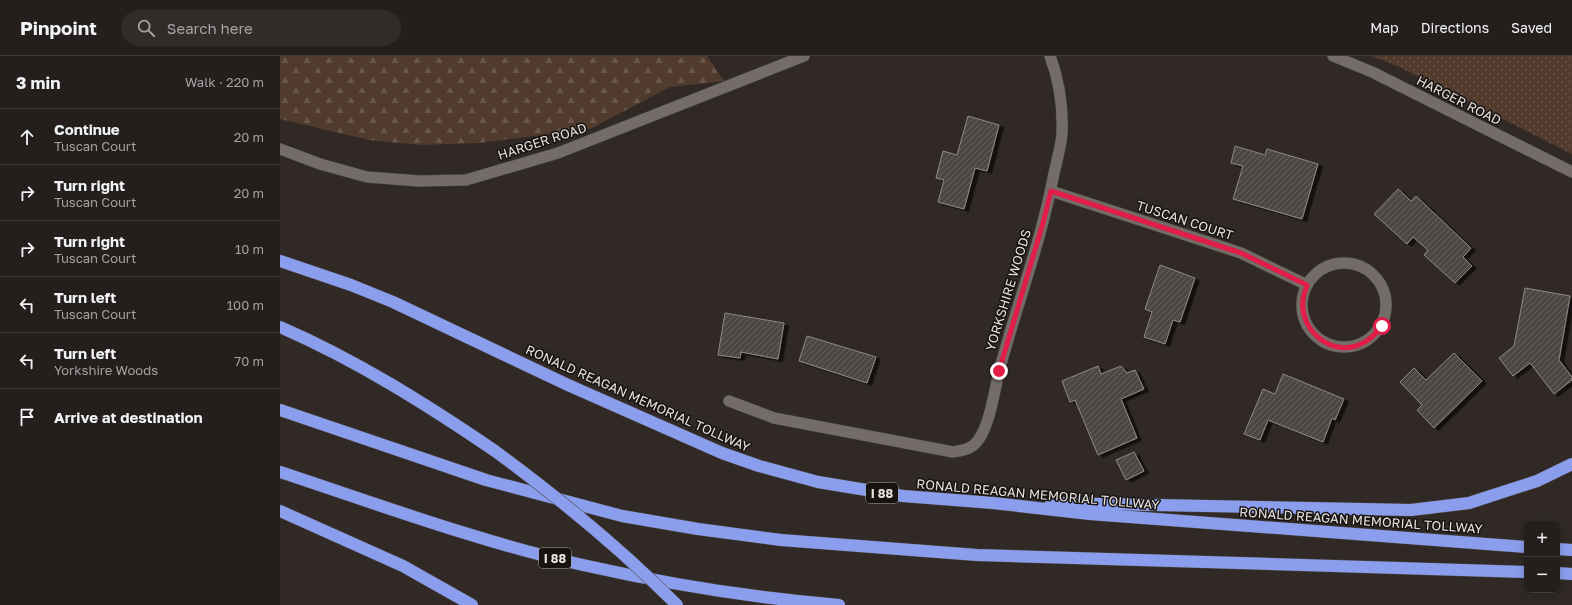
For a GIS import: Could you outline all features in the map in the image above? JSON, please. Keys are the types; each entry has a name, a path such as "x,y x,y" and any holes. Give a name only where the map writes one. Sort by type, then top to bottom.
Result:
{"highway":[{"name":"RONALD REAGAN MEMORIAL TOLLWAY","path":"280,261 350,285 393,302 636,416 722,453 759,466 842,487 903,496 994,503 1090,514 1524,547"},
{"path":"280,327 395,386 494,451 572,509 608,539 676,605"},
{"path":"280,410 486,480 622,516 698,529 781,540 977,555 1524,572"},
{"path":"994,503 1411,510 1469,503 1537,481 1572,464"},
{"name":"I 88","path":"280,472 506,545 583,565 702,587 839,605"},
{"path":"280,511 357,544 402,566 472,605"},
{"path":"1560,549 1572,550"},
{"path":"1560,573 1572,574"}],"street":[{"name":"HARGER ROAD","path":"280,149 320,164 367,178 419,181 466,180 558,153 804,56"},
{"name":"YORKSHIRE WOODS","path":"729,401 774,418 953,452 968,449 975,445 980,439 986,422 999,371 1043,223 1062,135 1061,106 1050,56"},
{"name":"HARGER ROAD","path":"1333,56 1372,72 1572,172"},
{"name":"TUSCAN COURT","path":"1051,191 1241,253 1307,285"},
{"path":"1352,264 1365,268 1375,276 1383,287 1386,307 1382,326 1372,337 1360,345 1346,348 1331,345 1318,338 1308,327 1303,314 1302,299 1307,285 1315,274 1333,265 1352,264"}],"green space":[{"path":"280,56 707,56 724,81 670,87 590,129 479,143 422,145 369,140 280,119"},
{"path":"1372,56 1572,56 1572,154 1397,66"}],"building":[{"path":"968,116 999,125 987,171 975,168 964,209 938,202 944,180 936,178 943,151 957,155"},
{"path":"1235,146 1265,155 1267,149 1318,164 1302,219 1233,199 1243,166 1231,163"},
{"path":"1398,189 1411,201 1416,196 1471,248 1463,257 1472,266 1455,283 1424,255 1428,250 1413,237 1407,244 1374,214"},
{"path":"1160,265 1195,278 1180,322 1173,320 1165,344 1144,337 1152,312 1145,309"},
{"path":"1525,288 1570,296 1559,360 1572,377 1572,380 1554,394 1530,363 1513,376 1499,358 1514,346"},
{"path":"725,313 784,323 778,359 741,352 740,358 718,355"},
{"path":"807,336 876,357 867,383 799,361"},
{"path":"1454,353 1482,381 1434,428 1417,410 1422,405 1400,382 1414,368 1426,380"},
{"path":"1098,366 1101,374 1121,366 1127,373 1135,370 1144,389 1121,399 1137,438 1098,455 1075,400 1070,402 1062,381"},
{"path":"1283,374 1344,399 1335,420 1332,418 1323,442 1268,420 1260,440 1244,434 1263,389 1275,394"},
{"path":"1134,452 1144,471 1126,480 1116,460"}],"route":[{"path":"999,371 1051,191 1241,253 1307,285 1302,299 1303,314 1308,327 1318,338 1331,345 1346,348 1360,345 1372,337 1382,326"}]}
